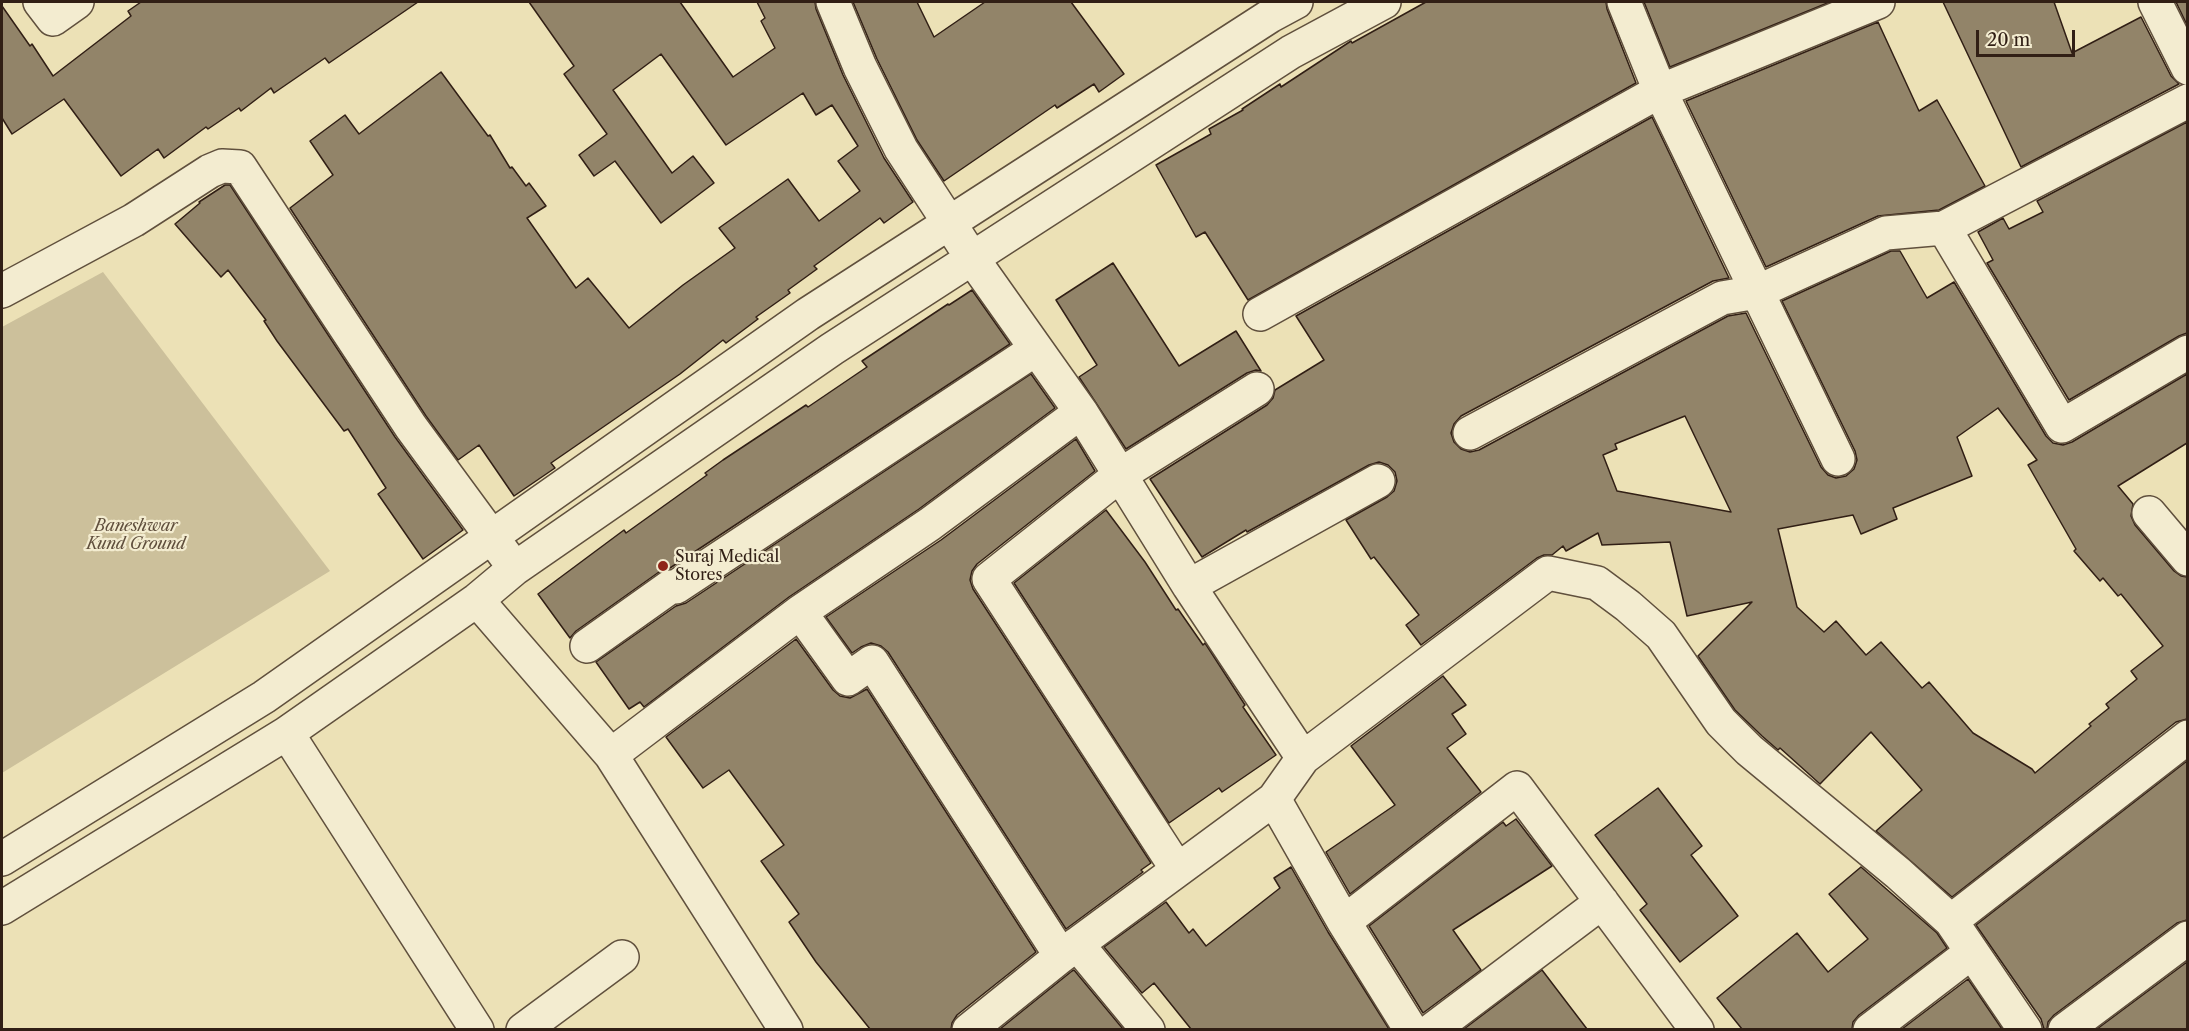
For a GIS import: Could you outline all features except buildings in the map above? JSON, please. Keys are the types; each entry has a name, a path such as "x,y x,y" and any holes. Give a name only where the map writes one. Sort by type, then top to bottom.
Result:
{"street":[{"path":"40,2 53,19 77,2"},
{"path":"833,2 860,67 901,149 972,258 1081,412 1189,586 1303,758"},
{"path":"2,859 264,698 808,314 1072,142 1270,16 1296,2"},
{"path":"1624,2 1660,91 1838,459"},
{"path":"1260,314 1660,91 1878,2"},
{"path":"2155,2 2187,68"},
{"path":"2,908 287,733 477,600 514,569 832,349 1291,52 1378,3"},
{"path":"1470,433 1722,298 1757,292 1886,233 1944,228 2187,101"},
{"path":"2,291 134,220 210,171 222,166 240,167 411,427 514,569"},
{"path":"1944,228 2062,426 2187,352"},
{"path":"587,646 670,587 676,586 1036,349"},
{"path":"1177,869 989,579 1120,475 1257,389"},
{"path":"611,755 800,612 930,524 1081,412"},
{"path":"1189,586 1378,482"},
{"path":"2149,513 2187,559"},
{"path":"969,1029 1069,950 1274,799 1303,758 1548,573 1597,583 1661,635 1721,722 1749,750 1873,852 1951,921 2025,1029"},
{"path":"477,600 611,755 786,1029"},
{"path":"800,612 848,679 872,662 1069,950 1149,1029"},
{"path":"287,733 477,1029"},
{"path":"1951,921 2187,737"},
{"path":"1344,922 1517,788 1697,1029"},
{"path":"1274,799 1344,922 1411,1029"},
{"path":"1432,1029 1602,902"},
{"path":"2064,1029 2187,938"},
{"path":"1870,1029 1972,952"},
{"path":"523,1029 622,957"}],"green space":[{"name":"Baneshwar Kund Ground","path":"103,272 330,571 2,773 2,327"}],"place":[{"name":"Suraj Medical Stores","path":"663,566"}]}
